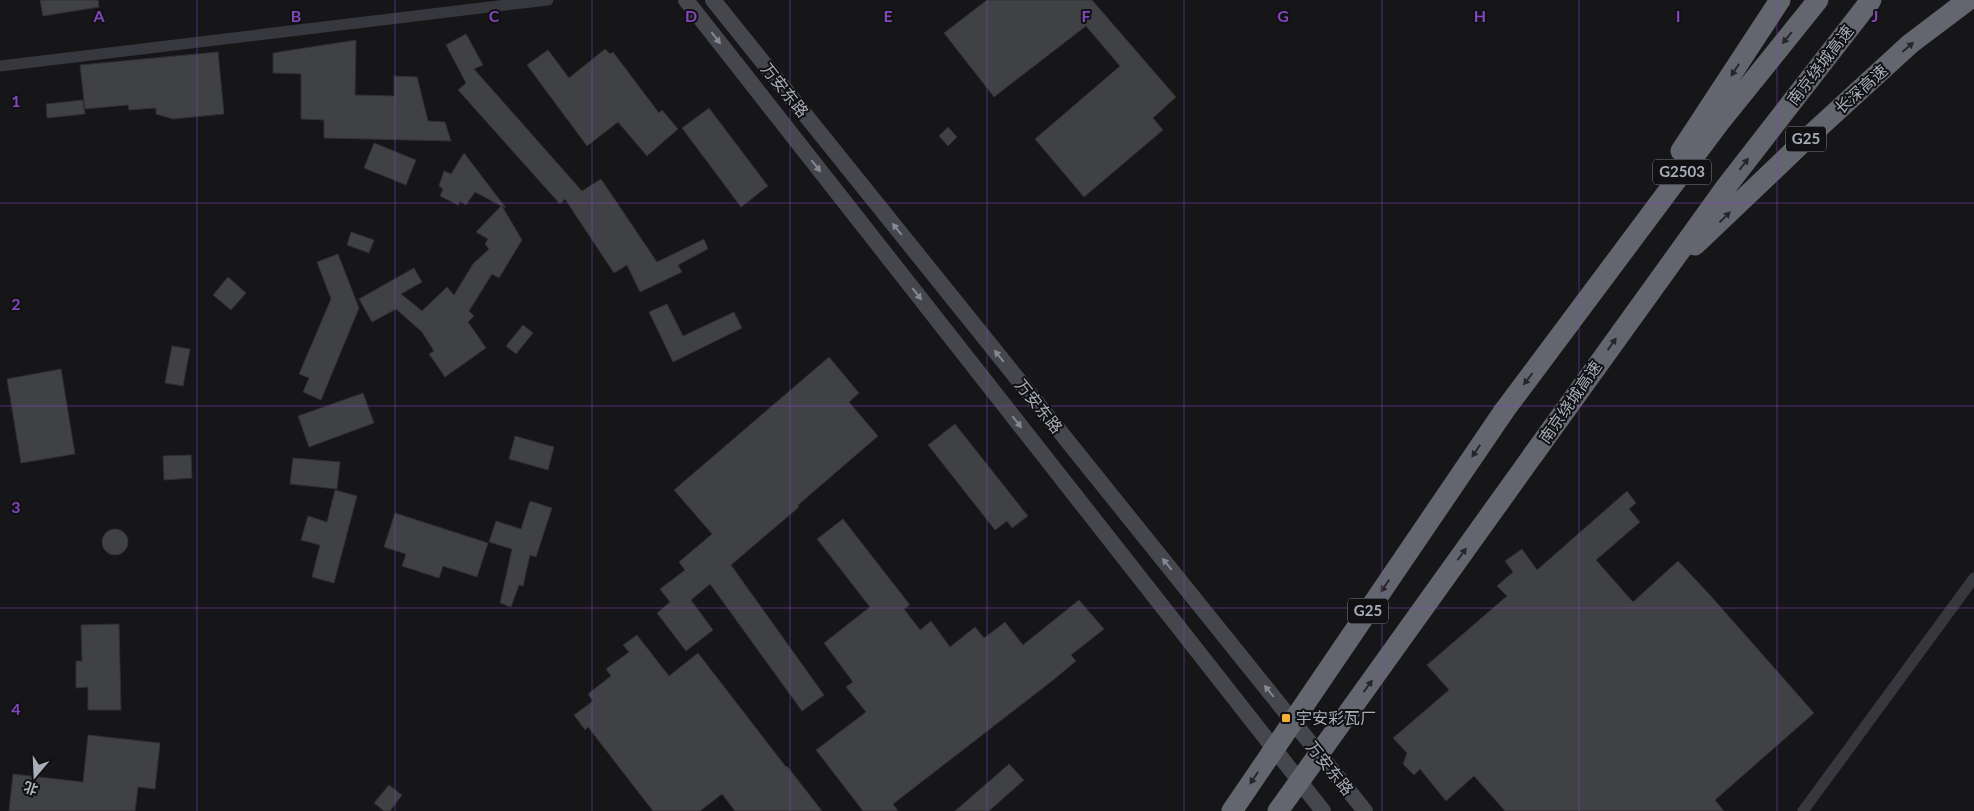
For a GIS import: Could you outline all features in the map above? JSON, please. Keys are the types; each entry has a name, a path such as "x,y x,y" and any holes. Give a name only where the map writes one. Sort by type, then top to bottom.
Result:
{"highway":[{"name":"G25","path":"1232,811 1504,411 1551,347 1780,0"},
{"name":"G2503","path":"1551,347 1719,123 1818,0"},
{"name":"南京绕城高速","path":"1278,811 1652,287 1726,187 1871,0"},
{"name":"长深高速","path":"1652,287 1802,143 1903,51 1968,0"}],"main road":[{"name":"万安东路","path":"686,0 1323,811"},
{"name":"万安东路","path":"713,0 1365,811"}],"street":[{"path":"0,66 548,0"},
{"path":"1803,811 1974,578"}],"building":[{"path":"40,0 98,0 99,7 43,16"},
{"path":"987,0 1092,0 1176,97 1153,118 1163,130 1084,197 1035,139 1120,66 1086,26 994,97 944,33"},
{"path":"466,34 483,65 474,69 582,191 601,179 657,262 704,239 708,249 678,265 682,272 640,292 627,265 614,273 565,199 560,204 458,90 466,83 446,45"},
{"path":"356,40 355,95 394,96 394,76 417,77 428,121 445,122 451,141 324,138 324,120 301,119 301,74 273,73 273,53"},
{"path":"605,49 610,54 613,52 659,113 662,110 678,129 647,156 618,122 587,146 527,65 548,50 569,78"},
{"path":"218,52 224,114 173,119 156,114 156,108 129,110 128,105 85,109 80,65"},
{"path":"83,100 85,114 47,118 46,104"},
{"path":"709,108 768,186 741,207 682,128"},
{"path":"948,127 957,137 948,146 939,136"},
{"path":"374,143 416,160 406,185 364,168"},
{"path":"464,153 506,208 502,206 522,240 499,278 492,274 469,311 474,316 468,322 486,348 445,377 429,354 434,351 422,332 396,309 372,322 359,299 414,268 422,282 401,294 422,311 447,287 454,295 473,264 489,249 485,244 488,239 476,232 501,206 475,192 466,205 460,201 458,205 440,196 443,189 439,186 444,171 451,174"},
{"path":"351,232 374,240 369,253 347,245"},
{"path":"338,254 359,308 321,400 303,392 309,378 299,374 331,299 317,262"},
{"path":"228,277 246,293 231,310 213,295"},
{"path":"667,304 683,336 734,312 742,328 673,362 649,312"},
{"path":"523,325 533,333 516,354 506,346"},
{"path":"172,346 190,349 183,386 165,383"},
{"path":"829,357 859,393 849,402 878,436 731,565 824,695 802,711 710,584 691,600 713,630 686,651 657,613 670,602 660,589 685,570 679,562 712,534 674,490"},
{"path":"61,369 75,454 21,463 7,379"},
{"path":"363,393 374,423 309,447 298,416"},
{"path":"955,424 1028,516 1012,528 1007,521 995,530 928,445"},
{"path":"515,436 554,447 548,470 509,459"},
{"path":"191,455 192,478 164,480 163,456"},
{"path":"293,458 340,462 337,489 290,484"},
{"path":"335,490 357,496 334,583 312,577 320,545 301,540 308,516 327,522"},
{"path":"1627,491 1636,503 1629,509 1640,522 1596,560 1633,602 1678,561 1814,713 1715,800 1724,811 1505,811 1474,776 1446,801 1420,769 1414,775 1403,764 1407,753 1393,738 1449,690 1427,665 1507,596 1497,586 1513,572 1505,561 1522,549 1537,570"},
{"path":"530,501 552,508 536,557 530,555 523,586 519,585 511,607 500,603 512,549 489,542 496,521 521,529"},
{"path":"395,513 488,543 477,577 443,566 439,578 402,566 406,554 384,547"},
{"path":"843,519 910,605 904,609 920,630 931,621 950,647 975,627 984,638 1005,622 1023,645 1079,600 1104,629 1071,655 1076,661 1052,681 893,804 898,811 863,811 816,750 866,712 846,687 853,682 824,643 870,607 817,539"},
{"path":"115,529 125,532 128,542 125,552 115,555 105,552 102,542 105,532"},
{"path":"119,624 121,710 88,710 88,687 76,688 76,661 82,661 81,625"},
{"path":"637,635 669,676 698,653 822,811 735,811 722,794 700,811 653,811 588,727 585,730 574,715 593,701 588,694 611,676 606,669 629,652 623,645"},
{"path":"88,735 160,743 155,789 138,787 135,811 9,811 13,774 83,782"},
{"path":"1009,764 1024,780 989,811 955,811"},
{"path":"389,785 402,795 390,811 384,811 374,803"}],"place":[{"name":"宇安彩瓦厂","path":"1286,718"}]}
